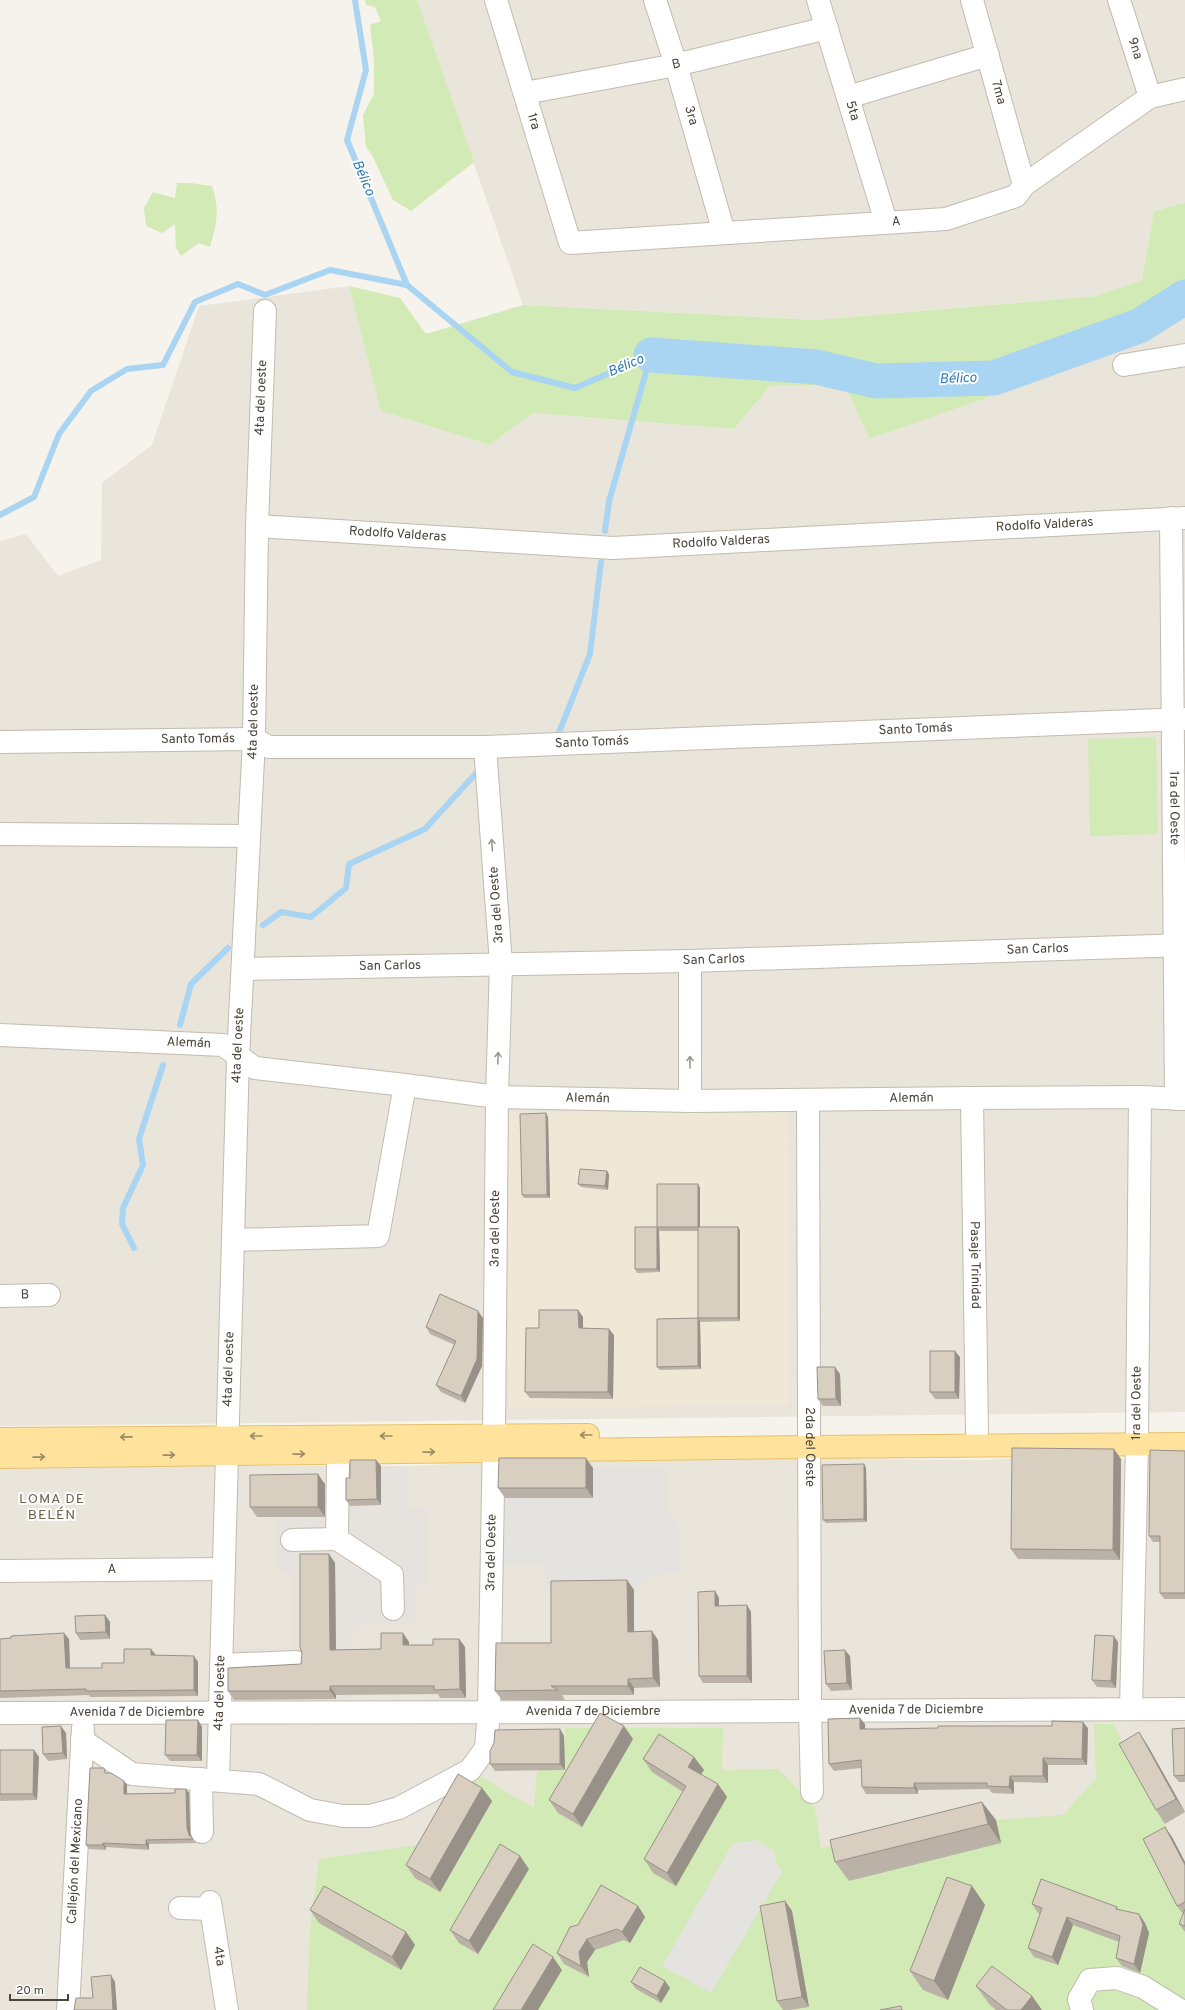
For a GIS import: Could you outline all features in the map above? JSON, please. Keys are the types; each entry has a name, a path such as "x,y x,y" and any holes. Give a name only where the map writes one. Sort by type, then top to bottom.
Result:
{"main road":[{"path":"0,1439 227,1445 494,1444 1137,1437 1185,1431"},
{"path":"809,1440 977,1433 1137,1437 1185,1444"},
{"path":"0,1457 227,1445 338,1454 494,1444"}],"street":[{"name":"1ra","path":"496,0 570,242"},
{"name":"3ra","path":"655,0 676,65 724,233"},
{"name":"5ta","path":"818,0 886,222"},
{"name":"7ma","path":"973,0 1024,185"},
{"name":"9na","path":"1119,0 1150,97"},
{"name":"B","path":"524,93 676,65 827,28"},
{"path":"848,97 988,55"},
{"name":"A","path":"570,242 946,219 1016,196 1024,185 1150,97 1185,88"},
{"name":"4ta del oeste","path":"202,1832 220,1712 238,1056 254,739 257,526 266,311"},
{"path":"1124,365 1185,355"},
{"name":"Rodolfo Valderas","path":"257,526 613,548 1178,518"},
{"name":"1ra del Oeste","path":"1178,518 1180,1099"},
{"name":"Santo Tomás","path":"0,742 254,739 269,746 485,747 1179,720"},
{"name":"3ra del Oeste","path":"82,1740 132,1774 259,1784 310,1810 343,1816 370,1816 399,1808 470,1770 486,1748 489,1711 494,1444 497,1097 501,964 485,747"},
{"path":"0,834 249,836"},
{"name":"San Carlos","path":"243,969 690,961 1180,946"},
{"path":"690,961 690,1101"},
{"name":"Alemán","path":"0,1035 222,1045 255,1068 497,1097 690,1101 1140,1097 1180,1099"},
{"path":"233,1240 378,1236 405,1085"},
{"name":"1ra del Oeste","path":"1131,1709 1137,1437 1140,1097"},
{"name":"Pasaje Trinidad","path":"972,1098 977,1433"},
{"name":"2da del Oeste","path":"808,1101 810,1710 812,1792"},
{"name":"B","path":"0,1296 49,1295"},
{"path":"337,1539 338,1454"},
{"path":"292,1540 337,1539 392,1575 393,1609"},
{"name":"A","path":"0,1572 224,1569"},
{"path":"221,1665 296,1662"},
{"name":"Avenida 7 de Diciembre","path":"0,1713 1185,1709"},
{"name":"Callejón del Mexicano","path":"68,2010 84,1713"},
{"name":"4ta","path":"180,1908 210,1905 227,2010"},
{"path":"1082,2010 1079,1998 1090,1980 1117,1978 1143,1987 1180,2010"}],"shaded area":[{"path":"417,0 1185,0 1185,203 1154,211 1142,280 1096,296 817,320 523,305"},
{"path":"349,286 381,411 490,445 533,413 734,429 770,386 845,385 869,439 984,399 1150,330 1185,308 1185,1412 0,1426 0,541 26,534 58,576 101,560 102,483 152,445 199,306"},
{"path":"787,1110 789,1405 509,1408 507,1113"},
{"path":"715,1456 855,1459 984,1460 1019,1458 1185,1460 1185,2010 0,2010 0,1466 407,1466 598,1458"},
{"path":"327,1466 407,1466 407,1507 427,1507 427,1585 415,1585 416,1626 353,1626 353,1699 234,1700 233,1648 293,1647 293,1571 277,1571 277,1517 327,1517"},
{"path":"667,1467 667,1508 679,1526 683,1572 659,1574 634,1590 546,1590 546,1565 504,1565 504,1498 593,1498 593,1468"},
{"path":"756,1840 774,1851 776,1863 782,1872 711,1993 662,1966 733,1843"}],"green space":[{"path":"365,0 417,0 474,162 411,211 393,200 372,155 366,147 363,115 374,94 374,59 370,25 381,21 375,7 366,5"},
{"path":"177,183 212,186 217,210 216,223 210,247 199,243 181,256 176,248 175,224 162,233 146,226 144,208 153,192 175,198"},
{"path":"1185,203 1185,308 1150,330 984,399 869,439 845,385 770,386 734,429 533,413 490,445 381,411 349,286 400,298 426,334 523,305 817,320 1096,296 1142,280 1154,211"},
{"path":"1156,737 1158,834 1090,836 1088,739"},
{"path":"1094,1724 1114,1724 1132,1765 1172,1837 1150,1849 1185,1915 1185,2010 307,2010 310,1930 319,1859 424,1844 470,1770 534,1808 537,1770 565,1770 565,1728 723,1728 722,1770 779,1769 815,1808 821,1848 840,1845 1001,1843 996,1820 1063,1815 1096,1778"}],"building":[{"path":"546,1113 547,1195 522,1195 520,1114"},
{"path":"580,1169 607,1171 605,1186 578,1184"},
{"path":"657,1184 698,1184 698,1227 657,1227"},
{"path":"635,1227 657,1227 657,1269 635,1269"},
{"path":"698,1227 738,1227 738,1318 698,1318"},
{"path":"440,1294 478,1311 477,1359 461,1396 436,1385 456,1341 426,1327"},
{"path":"539,1310 578,1310 579,1328 609,1329 608,1392 525,1392 526,1328 539,1328"},
{"path":"698,1318 698,1366 657,1367 657,1319"},
{"path":"930,1351 955,1351 955,1392 930,1392"},
{"path":"817,1367 835,1367 836,1399 818,1399"},
{"path":"1012,1448 1114,1449 1113,1550 1011,1549"},
{"path":"1150,1450 1185,1451 1185,1593 1160,1593 1160,1536 1149,1536"},
{"path":"499,1458 586,1458 586,1488 498,1488"},
{"path":"350,1460 376,1460 377,1499 346,1500 346,1478 350,1478"},
{"path":"864,1464 864,1519 823,1520 822,1465"},
{"path":"318,1474 318,1507 250,1507 250,1475"},
{"path":"300,1554 329,1554 330,1650 381,1649 381,1633 403,1633 403,1645 433,1645 433,1639 459,1639 460,1689 434,1690 434,1686 330,1686 330,1691 228,1691 228,1668 301,1664"},
{"path":"627,1580 628,1632 652,1631 653,1678 628,1679 628,1686 551,1686 558,1690 495,1691 496,1643 551,1643 551,1581"},
{"path":"715,1591 715,1606 747,1605 747,1676 699,1676 698,1592"},
{"path":"105,1615 106,1632 76,1633 75,1616"},
{"path":"64,1633 66,1668 102,1668 102,1663 124,1663 124,1649 151,1649 151,1655 194,1656 194,1690 86,1691 86,1689 0,1691 0,1639 11,1638 11,1636"},
{"path":"1095,1635 1114,1636 1111,1681 1092,1680"},
{"path":"845,1650 847,1683 826,1684 824,1651"},
{"path":"600,1713 624,1726 573,1814 549,1800"},
{"path":"860,1718 860,1729 938,1728 938,1726 1052,1726 1052,1721 1083,1722 1082,1759 1043,1758 1043,1776 1010,1776 1009,1787 987,1786 987,1783 914,1783 914,1788 862,1787 861,1760 829,1764 828,1719"},
{"path":"166,1720 198,1720 197,1755 165,1755"},
{"path":"61,1726 63,1753 43,1754 42,1727"},
{"path":"1185,1728 1185,1775 1174,1776 1172,1729"},
{"path":"560,1729 560,1764 490,1764 490,1751 494,1743 495,1730"},
{"path":"1139,1732 1176,1799 1156,1810 1119,1744"},
{"path":"659,1734 694,1757 688,1767 718,1784 667,1873 644,1859 686,1786 643,1759"},
{"path":"0,1750 34,1750 33,1794 0,1794"},
{"path":"90,1768 104,1768 105,1773 111,1773 124,1781 124,1794 175,1793 175,1789 186,1789 187,1828 189,1835 193,1839 146,1840 146,1845 103,1843 103,1845 86,1845"},
{"path":"458,1774 482,1788 430,1879 406,1865"},
{"path":"982,1802 988,1824 835,1862 830,1840"},
{"path":"1165,1827 1185,1865 1185,1902 1177,1906 1143,1839"},
{"path":"500,1844 520,1856 469,1941 450,1930"},
{"path":"947,1877 972,1886 934,1981 910,1971"},
{"path":"1041,1879 1117,1907 1116,1909 1139,1914 1143,1925 1134,1964 1116,1958 1120,1936 1067,1917 1052,1957 1028,1948 1042,1908 1032,1904"},
{"path":"601,1885 638,1906 622,1932 617,1929 587,1939 579,1952 581,1966 557,1953 570,1927 578,1925"},
{"path":"324,1886 406,1932 392,1957 310,1910"},
{"path":"785,1901 802,1997 777,2001 760,1906"},
{"path":"1185,1909 1185,1926 1179,1924"},
{"path":"533,1944 553,1957 521,2010 493,2010"},
{"path":"992,1966 1032,1996 1021,2010 1007,2010 976,1986"},
{"path":"640,1967 665,1981 657,1996 631,1982"},
{"path":"111,1975 113,2010 74,2010 76,1998 93,1998 91,1977"},
{"path":"901,2006 902,2010 880,2010"}],"waterway":[{"name":"Bélico","path":"355,0 366,70 347,140 407,285 512,372 575,388 651,355"},
{"path":"0,515 34,497 59,434 91,391 127,369 163,365 195,302 238,284 265,295 330,270 407,285"},
{"name":"Bélico","path":"651,355 816,367 876,381 994,378 1139,326 1185,297"},
{"path":"605,531 609,501 651,355"},
{"path":"554,736 558,735 590,654 601,562"},
{"path":"263,925 281,912 311,917 346,888 349,864 425,829 479,770"},
{"path":"180,1025 191,984 228,948"},
{"path":"134,1248 122,1224 123,1208 143,1165 139,1139 163,1065"}],"district":[{"name":"LOMA DE BELÉN","path":"52,1508"}]}
